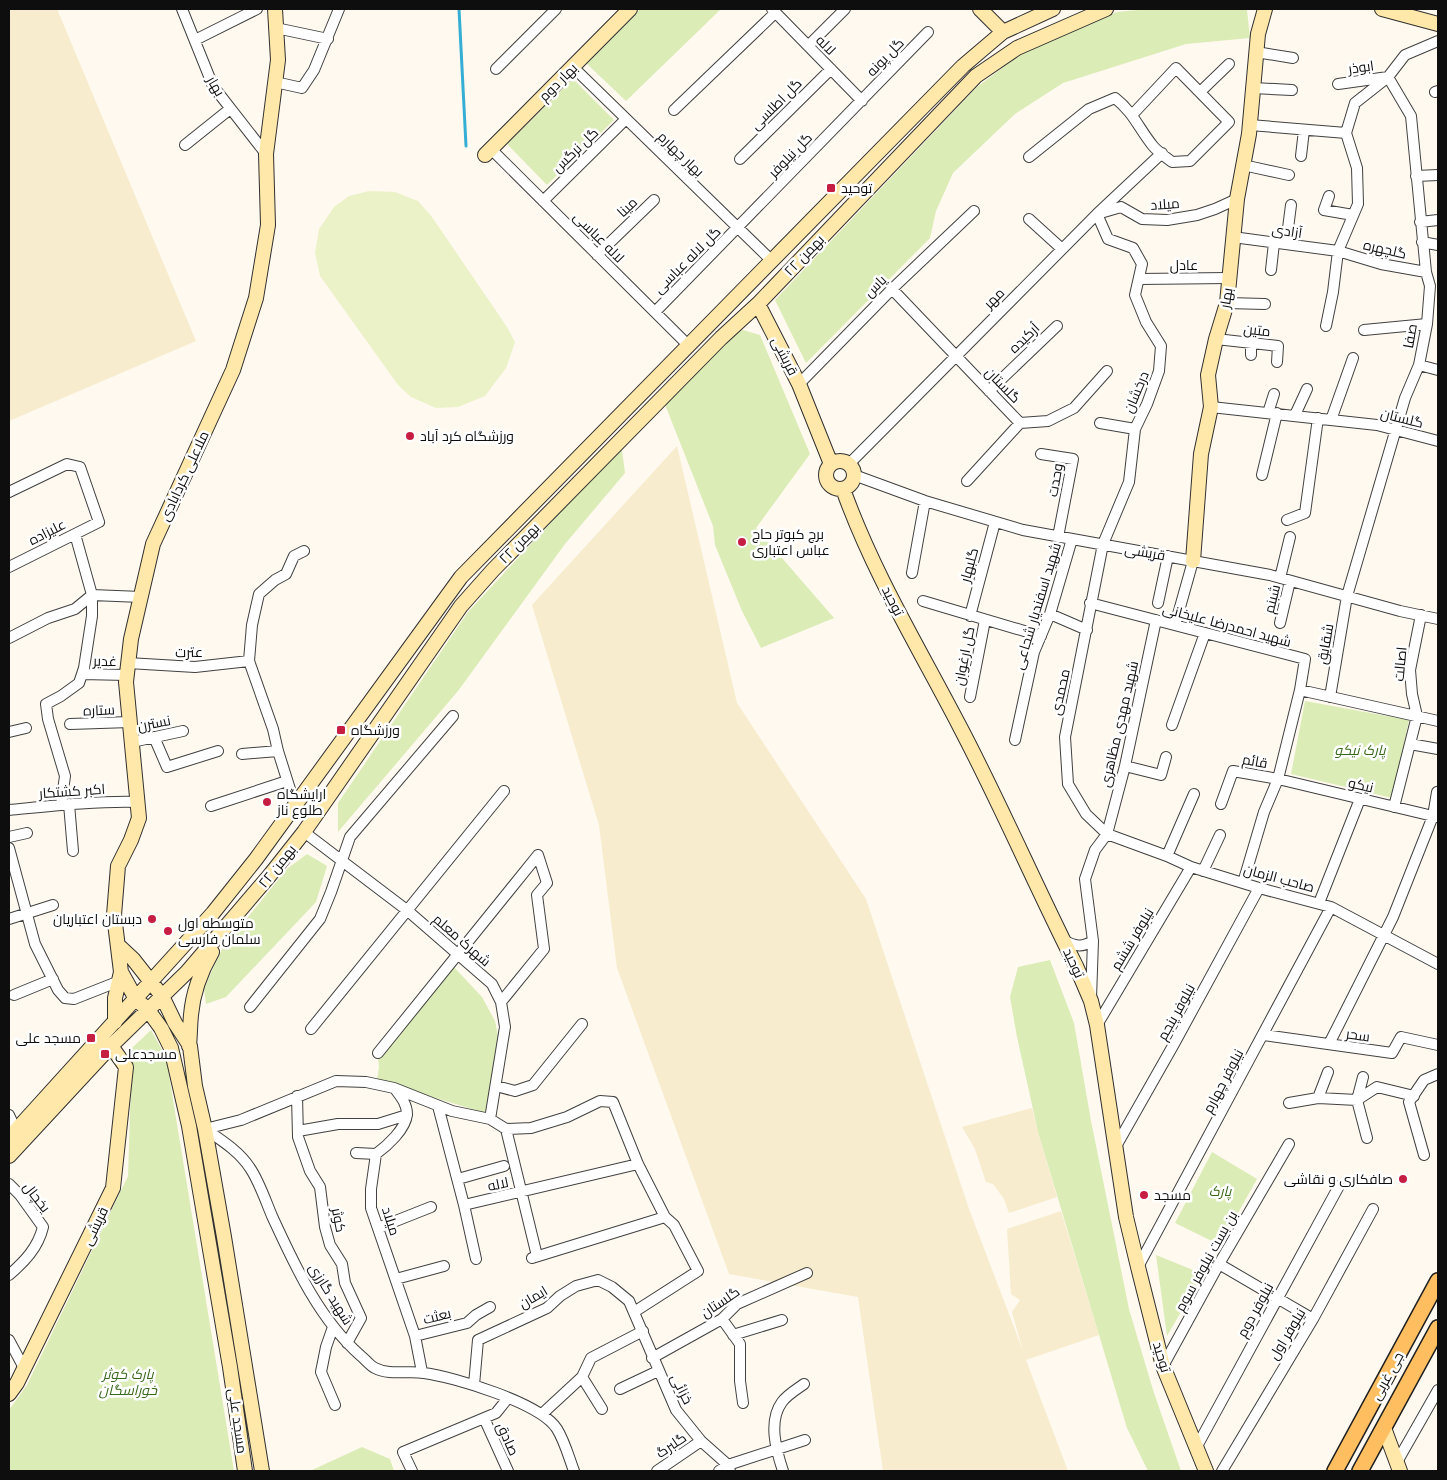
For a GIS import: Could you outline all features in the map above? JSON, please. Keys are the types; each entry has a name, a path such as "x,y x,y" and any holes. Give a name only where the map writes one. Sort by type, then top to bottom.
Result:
{"main road":[{"name":"ملاعلی کردابادی","path":"119,977 118,945 114,915 118,866 132,840 139,818 130,722 128,669 131,639 153,544 233,370 256,298 268,225 266,154 278,60 275,9"},
{"name":"بهار دوم","path":"488,152 630,9"},
{"name":"۲۲ بهمن","path":"12,1134 213,913 256,859 460,577 963,66 1003,32 1053,9"},
{"name":"۲۲ بهمن","path":"9,1156 114,1042 187,972 226,927 304,832 468,598 500,563 721,338 758,304 976,76 1017,48 1106,9"},
{"path":"1252,9 1258,34"},
{"path":"1258,34 1265,9"},
{"path":"1382,9 1438,24"},
{"path":"982,10 1003,32"},
{"name":"بهار","path":"1193,561 1201,454 1210,407 1208,375 1216,339 1227,304 1237,199 1250,125 1258,34"},
{"name":"قریشی","path":"758,304 799,384 831,464"},
{"path":"843,462 852,470 853,481 844,489 832,487 827,482 827,470 831,464 843,462"},
{"name":"توحید","path":"844,489 858,530 890,597 961,728 1076,966 1091,1002 1097,1025 1126,1217 1138,1267 1164,1366 1206,1471"},
{"path":"454,586 468,598"},
{"name":"مسجد علی","path":"226,927 197,983 191,1015 190,1046 195,1086 245,1363 262,1471"},
{"path":"118,945 133,959 162,996 175,1023 190,1046 172,1054"},
{"path":"115,1022 115,998 119,977"},
{"name":"مسجد علی","path":"119,977 161,1028 172,1054 189,1126 230,1367 245,1471"},
{"path":"114,1042 141,1028 161,1028"},
{"name":"قریشی","path":"9,1394 24,1368 113,1188 126,1067 114,1042"},
{"name":"جی غربی","path":"1335,1471 1438,1282"},
{"name":"جی غربی","path":"1360,1471 1438,1328"},
{"path":"230,1367 245,1363"},
{"path":"1384,1428 1399,1467"}],"street":[{"name":"بهار","path":"182,9 213,86 266,154"},
{"path":"195,40 257,9"},
{"path":"275,82 302,88 314,70 339,9"},
{"path":"496,69 556,9"},
{"path":"808,46 845,9"},
{"path":"674,110 773,11"},
{"name":"لاله","path":"773,11 862,101"},
{"path":"276,28 328,39"},
{"name":"گل پونه","path":"862,101 928,32"},
{"path":"1326,326 1333,292 1338,251 1358,204 1357,168 1346,133 1356,103 1388,77 1405,55 1438,42"},
{"path":"1256,52 1293,58"},
{"path":"1200,92 1229,64"},
{"name":"بهار چهارم","path":"573,67 771,260"},
{"path":"1029,157 1089,109 1116,98 1127,107 1132,115 1153,146 1172,162 1190,161 1229,122 1176,68 1132,115"},
{"name":"گل اطلسی","path":"740,159 831,69"},
{"name":"ابوذر","path":"1338,84 1388,77"},
{"name":"صفا","path":"1347,596 1405,398 1419,365 1434,287 1426,272 1411,116 1388,77"},
{"path":"1253,88 1292,90"},
{"name":"گل نیلوفر","path":"738,228 862,101"},
{"path":"185,144 230,109"},
{"name":"گل نرگس","path":"543,201 626,119"},
{"path":"1250,125 1346,133"},
{"path":"1301,156 1304,130"},
{"name":"لاله عباسی","path":"488,152 543,201 688,345"},
{"name":"مهر","path":"852,470 956,356 1097,214 1162,153"},
{"path":"1243,165 1289,175"},
{"path":"1416,176 1438,175"},
{"path":"1329,196 1324,210 1354,215"},
{"name":"میلاد","path":"1097,214 1121,207 1142,219 1167,220 1215,210 1237,199"},
{"name":"مینا","path":"597,254 654,200"},
{"path":"1286,244 1291,206"},
{"name":"یاس","path":"799,384 892,289 974,211"},
{"name":"درخشان","path":"1097,214 1108,239 1133,248 1142,264 1135,295 1146,322 1161,346 1159,371 1147,404 1134,429 1129,482 1103,544"},
{"path":"1029,219 1062,250"},
{"path":"1420,222 1438,220"},
{"name":"گل لاله عباسی","path":"655,312 738,228"},
{"name":"آزادی","path":"1233,237 1338,251"},
{"path":"1422,242 1438,245"},
{"path":"1271,270 1274,243"},
{"name":"گلچهره","path":"1338,251 1381,264 1426,272"},
{"name":"عادل","path":"1139,279 1229,278"},
{"name":"گلستان","path":"892,289 1020,423 1048,421 1074,408 1106,371"},
{"path":"1227,304 1265,304"},
{"path":"1364,330 1426,324"},
{"name":"اُرکیده","path":"989,391 1057,326"},
{"name":"متین","path":"1216,339 1278,346 1278,362"},
{"path":"1251,343 1251,355"},
{"path":"1331,420 1353,358"},
{"path":"1419,365 1438,370"},
{"path":"1295,415 1307,389"},
{"path":"1262,475 1274,394"},
{"name":"گلستان","path":"1210,407 1376,425 1438,441"},
{"path":"1287,520 1305,513 1318,418"},
{"path":"967,481 1020,423"},
{"path":"1100,423 1134,429"},
{"name":"وحدت","path":"1041,454 1073,459 1058,537"},
{"name":"علیزاده","path":"9,492 67,464 80,467 99,522 9,567"},
{"name":"قریشی","path":"852,470 925,501 1023,530 1280,578 1421,615 1437,615"},
{"path":"912,573 925,501"},
{"name":"گلبهار","path":"970,616 995,522"},
{"path":"73,851 65,804 65,776 48,719 46,704 79,683 92,616 92,595 75,534"},
{"path":"1280,578 1290,538"},
{"name":"شهید اسفندیار شجاعی","path":"1016,740 1034,652 1050,614 1072,539"},
{"name":"محمدی","path":"1103,544 1065,737 1068,784 1086,814 1107,834"},
{"path":"295,805 273,729 250,661 252,625 259,594 275,580 286,574 294,556 304,551"},
{"path":"1158,603 1168,556"},
{"path":"1175,625 1193,561"},
{"name":"شبنم","path":"1280,624 1290,581"},
{"path":"9,638 48,618 75,609 92,595 141,597"},
{"name":"شقایق","path":"1330,697 1347,596"},
{"path":"923,601 1041,636"},
{"name":"شهید احمدرضا علیخانی","path":"1090,603 1305,659 1300,690 1278,779 1264,812 1243,883"},
{"path":"1050,614 1087,630"},
{"name":"اصالت","path":"1417,716 1412,694 1410,670 1421,615"},
{"name":"گل ارغوان","path":"970,697 985,620"},
{"name":"شهید مهدی مظاهری","path":"1091,1002 1093,941 1085,879 1095,850 1107,834 1125,766 1156,620"},
{"path":"1172,725 1205,633"},
{"name":"عترت","path":"128,669 195,667 250,661"},
{"name":"غدیر","path":"82,674 128,669"},
{"path":"1300,690 1438,721"},
{"path":"250,1007 320,919 350,837 453,716"},
{"path":"1394,807 1417,716"},
{"name":"ستاره","path":"70,724 130,722"},
{"path":"9,732 26,728"},
{"name":"نسترن","path":"132,742 183,732"},
{"path":"154,737 167,767 218,750"},
{"path":"1410,744 1438,748"},
{"path":"242,754 278,751"},
{"path":"1125,766 1161,775 1166,757"},
{"name":"قائم","path":"1221,804 1233,771 1278,779"},
{"name":"نیکو","path":"1278,779 1436,817"},
{"path":"210,806 287,781"},
{"path":"311,1029 504,791"},
{"path":"1329,1044 1385,934 1436,817 1437,792"},
{"path":"1167,856 1194,794"},
{"path":"1319,903 1360,799"},
{"name":"اکبر کشتکار","path":"9,810 65,804 137,802"},
{"name":"شهرک معلم","path":"304,832 408,911 492,984 501,1002 505,1027 490,1119"},
{"path":"9,837 27,833"},
{"name":"صاحب الزمان","path":"1107,834 1203,871 1331,907 1437,961"},
{"path":"1203,871 1220,835"},
{"path":"9,848 36,944 58,990 65,998 74,999 119,977"},
{"path":"378,1052 538,855 547,883 537,895 544,950 501,1002"},
{"name":"نیلوفر ششم","path":"1097,1025 1191,867"},
{"name":"نیلوفر پنجم","path":"1115,1148 1259,888"},
{"path":"9,919 53,905"},
{"name":"نیلوفر چهارم","path":"1138,1267 1331,907"},
{"path":"1063,940 1079,946 1085,946 1093,941"},
{"path":"14,995 52,980"},
{"path":"496,1086 515,1091 533,1085 582,1024"},
{"name":"سحر","path":"1264,1035 1392,1053 1401,1037 1438,1045"},
{"path":"1318,1098 1328,1072"},
{"path":"1424,1155 1410,1102 1424,1080 1438,1074"},
{"path":"1363,1077 1357,1100 1367,1138"},
{"path":"204,1130 240,1120 336,1081 366,1082 394,1088 438,1106 490,1119 506,1129 531,1128 567,1116 600,1101 613,1102 638,1164 665,1217 674,1225 698,1271 634,1312"},
{"path":"1289,1103 1318,1098 1357,1100 1377,1087 1414,1096"},
{"path":"356,1153 376,1154 387,1146 399,1133 407,1115 404,1101 394,1088"},
{"name":"کوثر","path":"297,1096 298,1137 310,1171 320,1187 325,1226 330,1245 342,1264 345,1283 361,1318 347,1343"},
{"path":"438,1106 458,1179 476,1259"},
{"path":"9,1115 12,1134"},
{"path":"298,1131 338,1124 378,1124 407,1115"},
{"path":"506,1129 535,1257 665,1217"},
{"name":"شهید گارزی","path":"204,1130 230,1146 251,1168 276,1225 313,1297 333,1328 347,1343 375,1368 398,1373 422,1372 474,1385 542,1414 557,1428 574,1471"},
{"name":"بن بست نیلوفر سوم","path":"1164,1366 1219,1264 1290,1144"},
{"name":"میلاد","path":"376,1154 371,1189 371,1208 416,1336 422,1372"},
{"name":"لاله","path":"464,1205 638,1164"},
{"path":"458,1179 504,1166"},
{"name":"یخچال","path":"9,1184 20,1195 43,1228 41,1237 24,1262 9,1275"},
{"name":"نیلوفر دوم","path":"1196,1448 1339,1186"},
{"path":"378,1228 431,1207"},
{"name":"نیلوفر اول","path":"1222,1471 1313,1319 1373,1209"},
{"path":"1219,1264 1313,1319"},
{"path":"396,1279 444,1266"},
{"name":"گلستان","path":"652,1358 722,1319 737,1304 806,1273"},
{"name":"ایمان","path":"474,1385 478,1340 547,1308 560,1296 576,1286 598,1280 612,1286 629,1302 634,1312"},
{"name":"بعثت","path":"416,1336 467,1323 490,1307"},
{"name":"خزائی","path":"634,1312 652,1358 676,1410 701,1441 729,1468"},
{"path":"722,1319 740,1344 740,1381 743,1402"},
{"path":"734,1335 782,1320"},
{"path":"333,1328 326,1347 321,1372 335,1405"},
{"path":"542,1414 582,1377 591,1358 643,1331"},
{"path":"9,1340 24,1368"},
{"path":"620,1389 658,1371"},
{"path":"582,1377 602,1408"},
{"path":"783,1471 776,1449 776,1413 783,1400 804,1384"},
{"path":"1399,1467 1438,1390"},
{"path":"412,1471 404,1452 496,1413 508,1398"},
{"name":"صادق","path":"484,1418 508,1471"},
{"path":"719,1471 805,1440"},
{"name":"گلبرگ","path":"657,1471 701,1441"}],"shaded area":[{"path":"9,9 57,9 196,341 9,421"},
{"path":"677,446 737,703 866,899 969,1209 1023,1351 1012,1312 1020,1300 1011,1294 1007,1229 1061,1211 1099,1335 1026,1360 1068,1471 883,1471 858,1297 729,1274 617,968 599,825 532,605"},
{"path":"1032,1108 1057,1197 1009,1213 1004,1199 993,1184 986,1182 975,1149 962,1127"}],"green space":[{"path":"640,9 721,9 626,101 586,63"},
{"path":"1148,9 1247,10 1250,38 1186,44 1063,83 1015,114 953,173 936,211 930,238 806,363 775,300 977,87 1022,53 1117,12"},
{"path":"573,79 614,120 547,185 507,144"},
{"path":"369,191 395,192 418,201 432,217 507,327 515,342 506,368 485,396 458,407 436,408 411,397 398,385 320,276 315,253 319,229 334,207 349,196"},
{"path":"736,328 760,335 810,454 756,528 834,618 761,648 742,611 715,545 713,526 664,402"},
{"path":"622,450 625,473 565,544 458,691 338,832 338,803 468,612 580,491"},
{"name":"پارک نیکو","path":"1305,701 1409,720 1392,798 1291,774"},
{"path":"307,854 327,866 316,902 226,997 206,1004 204,988 222,949 287,869"},
{"path":"1050,960 1074,1023 1091,1121 1129,1309 1153,1390 1181,1471 1148,1471 1127,1428 1038,1132 1010,997 1018,967"},
{"path":"453,966 482,997 495,1021 499,1041 485,1113 377,1080 378,1057"},
{"name":"پارک کوثر خوراسگان","path":"151,1030 166,1057 234,1471 9,1471 9,1410 27,1385 128,1176 132,1048"},
{"name":"پارک","path":"1212,1152 1257,1179 1220,1245 1175,1223"},
{"path":"1156,1255 1203,1274 1167,1336"},
{"path":"362,1447 390,1459 394,1471 310,1471"}],"waterway":[{"path":"459,9 466,146"}],"place":[{"name":"توحید","path":"831,188"},
{"name":"ورزشگاه کرد آباد","path":"410,436"},
{"name":"برج کبوتر حاج عباس اعتباری","path":"742,542"},
{"name":"ورزشگاه","path":"341,730"},
{"name":"ارایشگاه طلوع ناز","path":"267,802"},
{"name":"دبستان اعتباریان","path":"152,919"},
{"name":"متوسطه اول سلمان فارسی","path":"168,931"},
{"name":"مسجد علی","path":"91,1038"},
{"name":"مسجدعلی","path":"105,1054"},
{"name":"صافکاری و نقاشی","path":"1403,1179"},
{"name":"مسجد","path":"1144,1195"}]}
